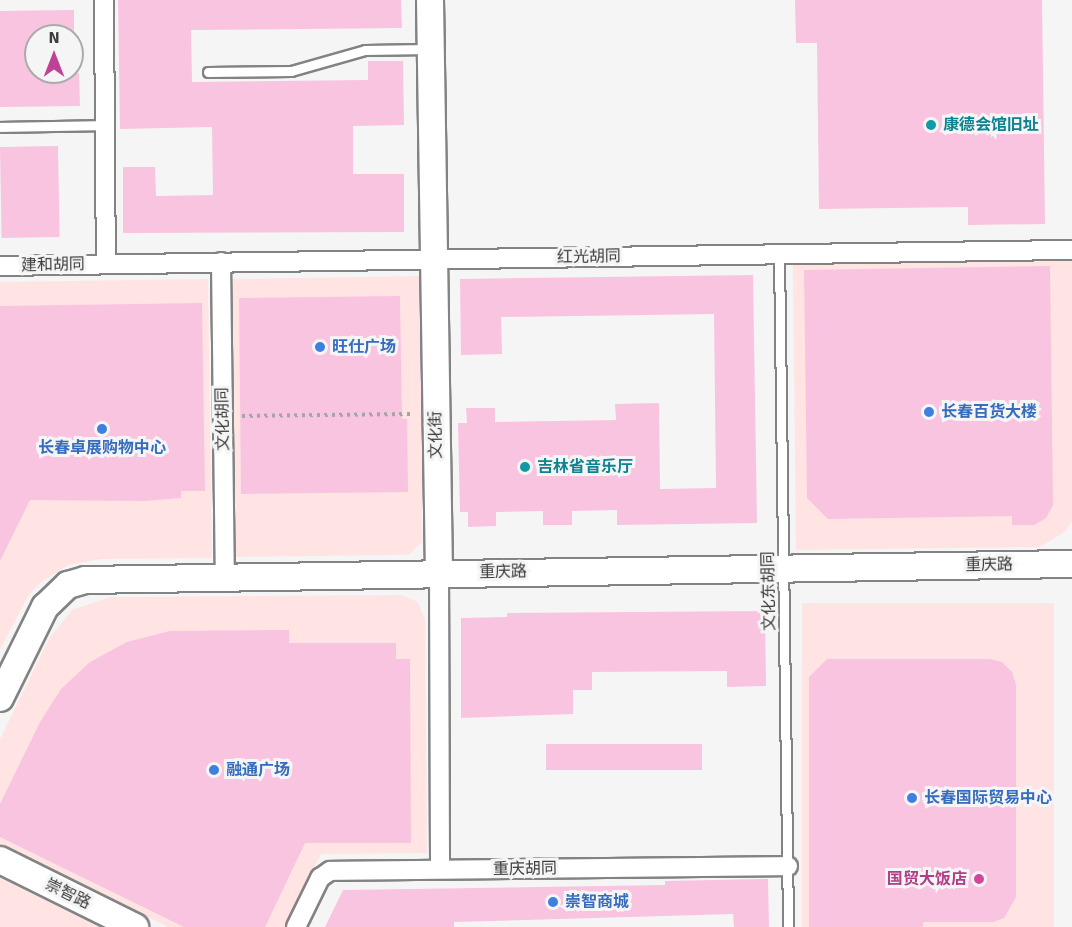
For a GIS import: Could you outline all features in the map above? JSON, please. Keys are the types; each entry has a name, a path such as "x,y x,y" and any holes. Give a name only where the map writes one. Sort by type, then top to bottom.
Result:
{"main road":[{"name":"文化街","path":"430,0 439,573"},
{"name":"重庆路","path":"0,698 45,607 68,585 99,579 1072,564"},
{"name":"崇智路","path":"0,860 135,927"}],"street":[{"path":"104,0 106,264"},
{"name":"红光胡同","path":"106,264 1072,250"},
{"name":"文化胡同","path":"221,262 225,577"},
{"name":"建和胡同","path":"0,266 106,264"},
{"name":"文化街","path":"439,573 440,869"},
{"name":"重庆胡同","path":"296,927 324,873 440,869 788,866"}],"lane":[{"path":"208,72 291,70 365,50 430,49"},
{"path":"0,127 105,125"},
{"name":"文化东胡同","path":"779,254 788,927"}],"path":[{"path":"223,417 436,413"}],"shaded area":[{"name":"长春百货大楼","path":"1072,261 1072,521 1066,531 1040,547 796,550 793,264"},
{"path":"421,276 422,542 410,554 401,555 236,557 232,279"},
{"name":"长春卓展购物中心","path":"208,279 212,558 101,559 68,565 40,583 28,596 0,650 0,282"},
{"name":"融通广场","path":"401,595 418,602 425,619 427,853 321,854 285,927 168,927 0,846 0,739 50,637 72,610 110,597"},
{"name":"长春国际贸易中心","path":"802,603 1054,603 1054,927 802,927"},
{"path":"0,878 100,927 0,927"}],"building":[{"path":"118,0 401,0 402,28 191,30 192,82 368,80 368,61 403,61 404,125 353,126 353,174 404,174 404,232 123,233 123,167 155,167 156,196 213,195 212,127 120,129"},
{"name":"康德会馆旧址","path":"795,0 1042,0 1045,224 968,225 968,207 819,209 817,43 796,43"},
{"path":"74,10 74,24 24,24 24,84 79,84 80,106 0,107 0,11"},
{"path":"58,146 60,237 2,238 0,147"},
{"name":"长春百货大楼","path":"1050,266 1053,505 1046,518 1034,525 1012,525 1012,516 828,519 807,498 804,270"},
{"path":"753,275 757,523 617,525 617,510 572,511 572,525 543,525 543,511 496,512 496,526 468,527 468,512 460,512 458,423 467,423 466,408 495,408 495,422 616,420 615,404 659,403 660,489 716,488 714,314 501,317 502,354 461,355 460,279"},
{"path":"400,296 402,419 407,419 408,492 241,494 239,298"},
{"name":"长春卓展购物中心","path":"202,303 205,491 181,491 181,498 144,501 30,500 0,561 0,306"},
{"path":"765,611 766,686 727,687 727,671 592,672 592,690 573,690 573,714 461,718 461,618 507,617 507,613"},
{"name":"融通广场","path":"289,630 289,643 396,643 396,659 410,659 411,843 305,843 265,927 184,927 0,837 0,804 40,722 61,689 90,662 127,642 170,631"},
{"name":"长春国际贸易中心","path":"827,659 990,659 1002,662 1012,672 1016,685 1016,897 1004,918 993,922 923,922 923,927 809,927 809,677"},
{"path":"546,744 702,744 702,770 546,770"},
{"name":"崇智商城","path":"768,879 769,927 734,927 733,914 454,922 454,927 325,927 343,890 665,885 665,881"}],"place":[{"name":"康德会馆旧址","path":"931,125"},
{"name":"旺仕广场","path":"320,347"},
{"name":"长春百货大楼","path":"929,412"},
{"name":"长春卓展购物中心","path":"102,429"},
{"name":"吉林省音乐厅","path":"525,467"},
{"name":"融通广场","path":"214,770"},
{"name":"长春国际贸易中心","path":"912,798"},
{"name":"国贸大饭店","path":"979,879"},
{"name":"崇智商城","path":"553,902"}]}
